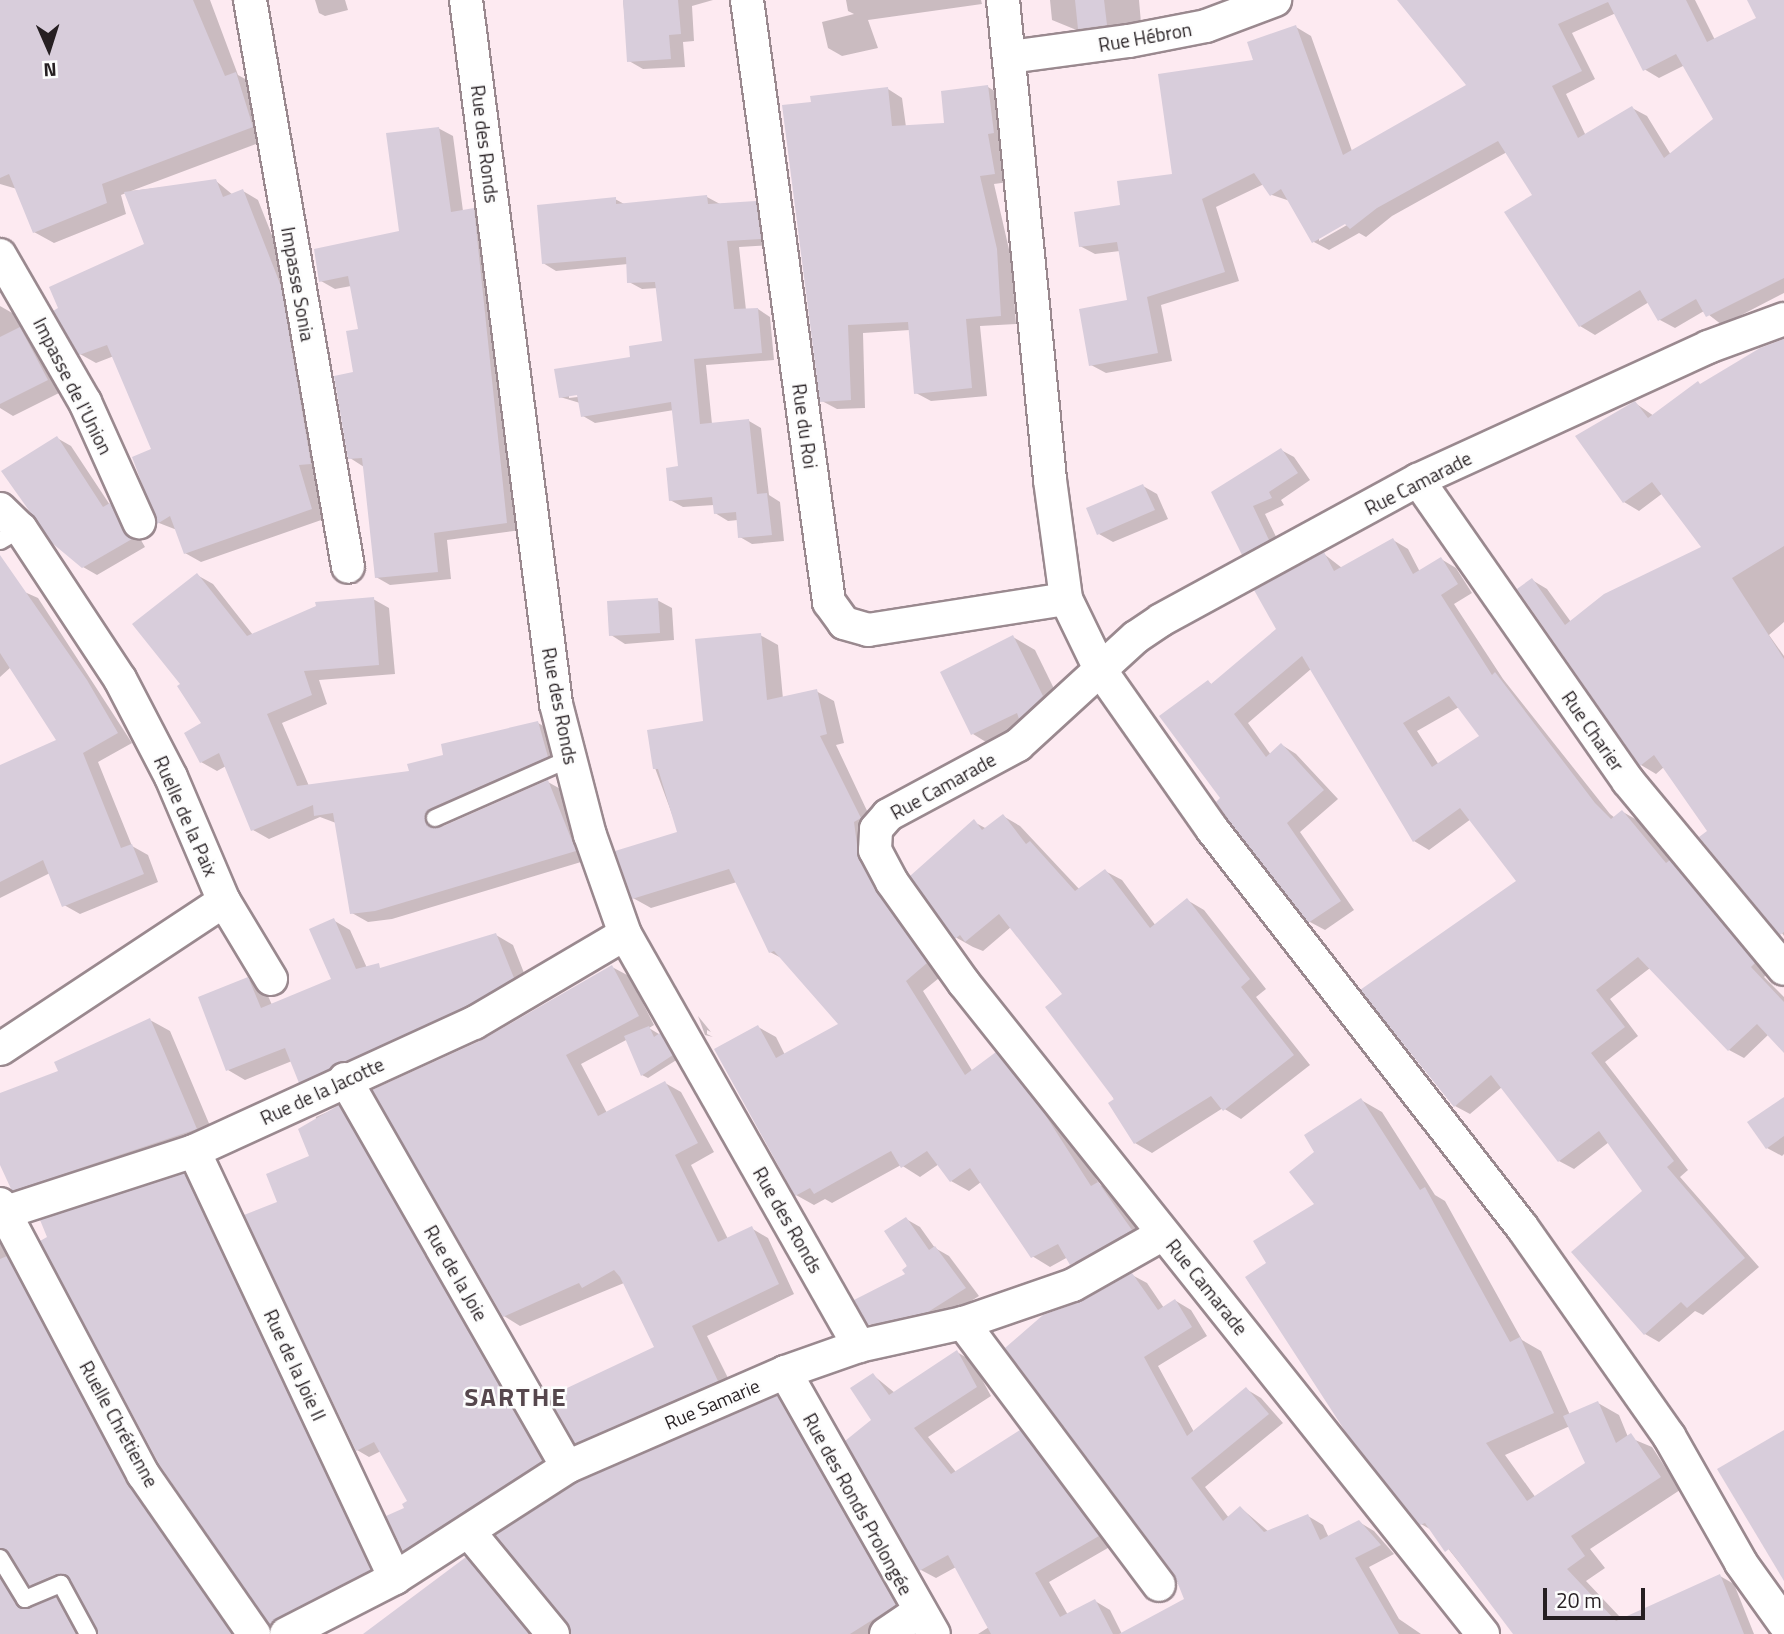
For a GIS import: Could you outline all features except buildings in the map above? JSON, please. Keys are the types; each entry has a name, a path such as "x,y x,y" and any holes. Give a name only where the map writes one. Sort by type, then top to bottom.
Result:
{"street":[{"name":"Impasse Sonia","path":"250,0 348,567"},
{"name":"Rue des Ronds","path":"466,0 556,704 569,759 625,934 859,1346"},
{"name":"Rue du Roi","path":"747,0 829,602 844,623 868,630 1066,599"},
{"path":"1003,0 1050,480 1066,599 1101,671 1212,829 1522,1227 1669,1436 1741,1563 1784,1623"},
{"name":"Rue Hébron","path":"1010,57 1129,41 1206,26 1275,0"},
{"name":"Impasse de l'Union","path":"0,255 85,402 139,522"},
{"name":"Rue Camarade","path":"1483,1634 964,983 876,850 876,829 888,815 1018,745 1161,620 1418,480 1708,347 1784,319"},
{"name":"Rue Charier","path":"1418,480 1628,781 1784,969"},
{"name":"Ruelle de la Paix","path":"0,1049 224,901 171,777 120,679 7,527"},
{"path":"224,901 271,979"},
{"name":"Rue de la Jacotte","path":"1,1210 194,1151 345,1079 474,1023 625,934"},
{"name":"Rue de la Joie","path":"345,1079 567,1467"},
{"name":"Rue de la Joie II","path":"194,1151 396,1578"},
{"name":"Ruelle Chrétienne","path":"1,1210 144,1474 254,1634"},
{"name":"Rue Samarie","path":"286,1634 396,1578 567,1467 785,1372 859,1346 963,1323 1073,1285 1163,1234"},
{"path":"963,1323 1159,1585"},
{"name":"Rue des Ronds Prolongée","path":"785,1372 926,1623"},
{"path":"469,1532 554,1634"},
{"path":"886,1634 926,1623"}],"lane":[{"path":"435,818 569,759"},
{"path":"0,1558 25,1599 61,1584 88,1634"}],"district":[{"name":"SARTHE","path":"516,1397"}]}
